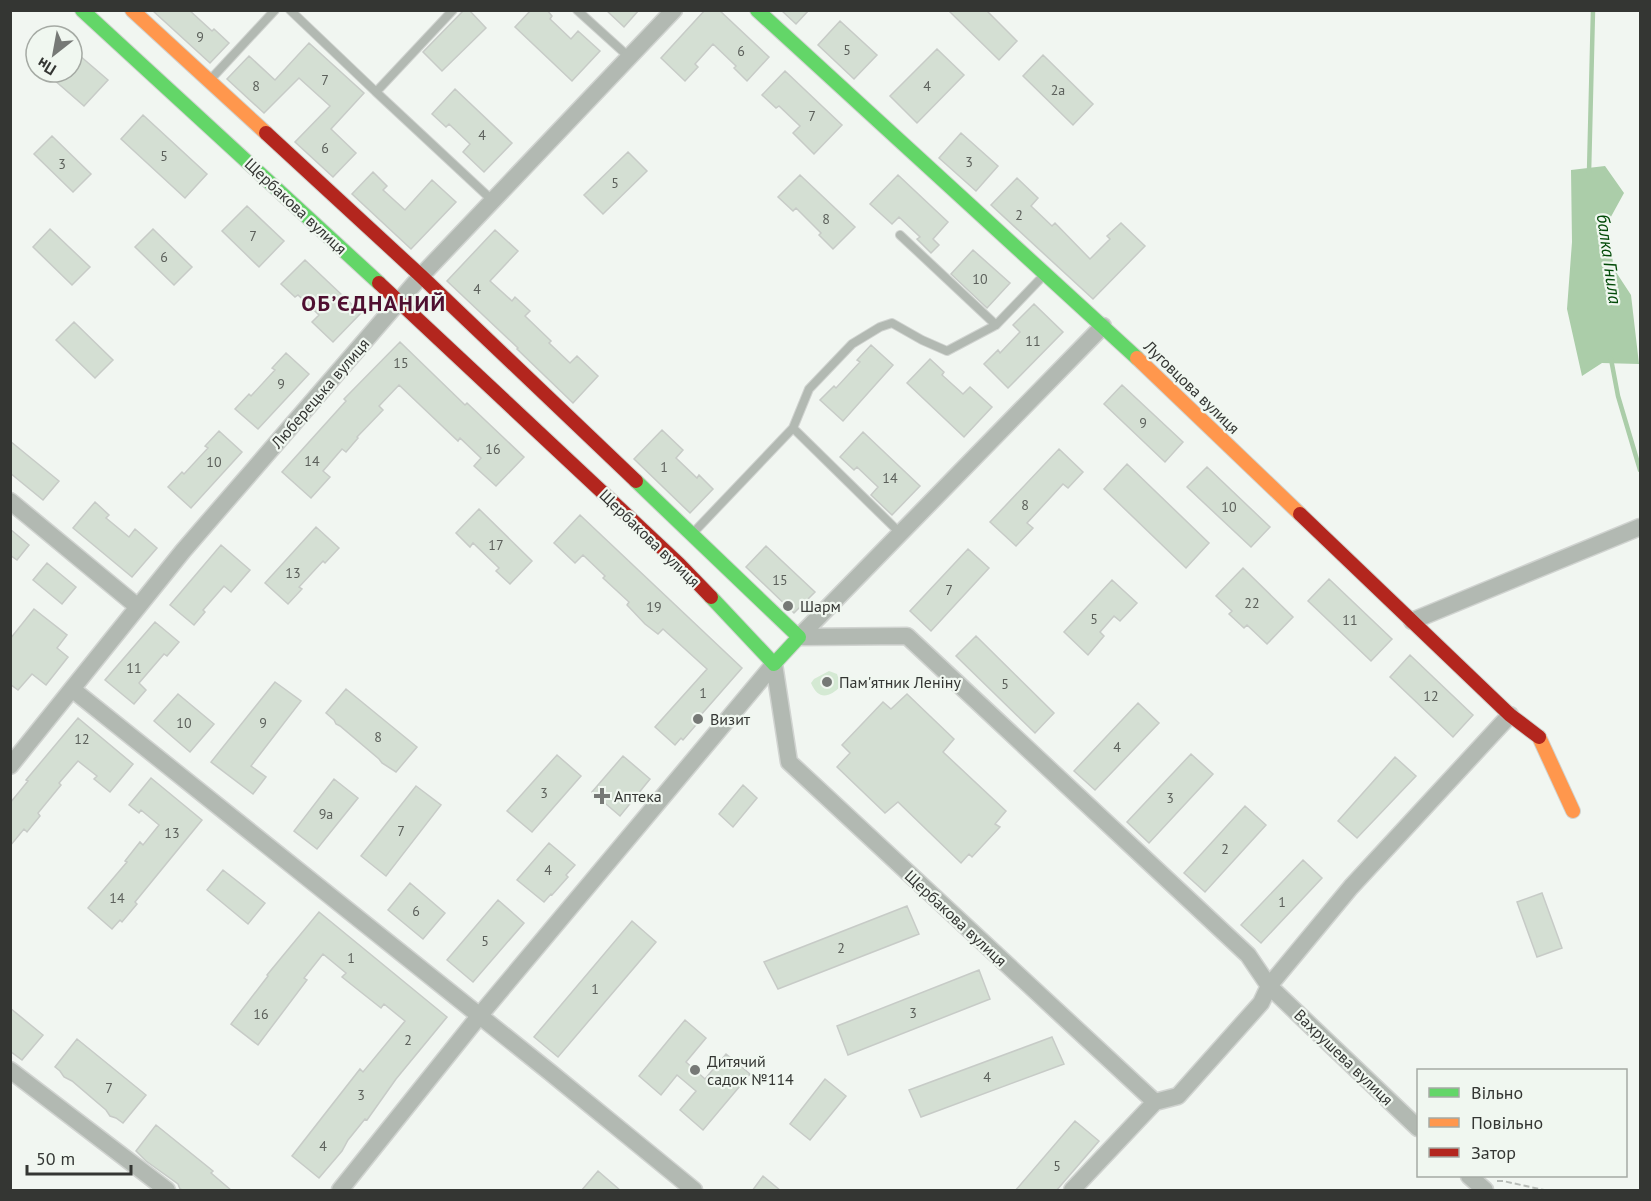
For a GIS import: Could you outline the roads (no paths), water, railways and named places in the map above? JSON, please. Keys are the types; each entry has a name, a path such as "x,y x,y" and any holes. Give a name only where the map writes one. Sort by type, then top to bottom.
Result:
{"street":[{"name":"Щербакова вулиця","path":"82,10 679,564 774,664 789,762 1155,1102"},
{"name":"Щербакова вулиця","path":"132,10 421,276 799,637"},
{"name":"Люберецька вулиця","path":"12,762 183,551 421,276 674,10"},
{"name":"Луговцова вулиця","path":"757,10 1103,326 1510,715 1539,737 1573,811"},
{"path":"340,1191 480,1015 774,664 1103,326"},
{"path":"10,501 138,607"},
{"path":"1412,621 1641,526"},
{"path":"799,637 907,636 1248,955 1269,986"},
{"path":"72,689 480,1015 694,1191"},
{"path":"1072,1191 1155,1102 1178,1096 1261,1003 1269,986 1351,887 1510,715"},
{"name":"Вахрушева вулиця","path":"1269,986 1417,1126"},
{"path":"10,1070 168,1191"}],"lane":[{"path":"209,81 275,10"},
{"path":"290,10 492,201"},
{"path":"376,92 453,10"},
{"path":"577,10 629,57"},
{"path":"900,235 996,325"},
{"path":"692,534 793,428 809,389 852,344 880,327 892,323 947,351 996,325 1045,274"},
{"path":"793,428 900,533"}],"water":[{"path":"1605,166 1624,193 1607,224 1614,269 1631,295 1639,364 1602,363 1582,376 1567,309 1572,242 1571,170"}],"waterway":[{"name":"балка Гнила","path":"1589,173 1593,10"},
{"name":"балка Гнила","path":"1611,359 1618,396 1640,470"}],"place":[{"name":"Шарм","path":"788,606"},
{"name":"Пам'ятник Леніну","path":"827,682"},
{"name":"Визит","path":"698,719"},
{"name":"Аптека","path":"602,796"},
{"name":"Дитячий садок №114","path":"695,1070"}],"district":[{"name":"ОБ’ЄДНАНИЙ","path":"374,303"}]}
